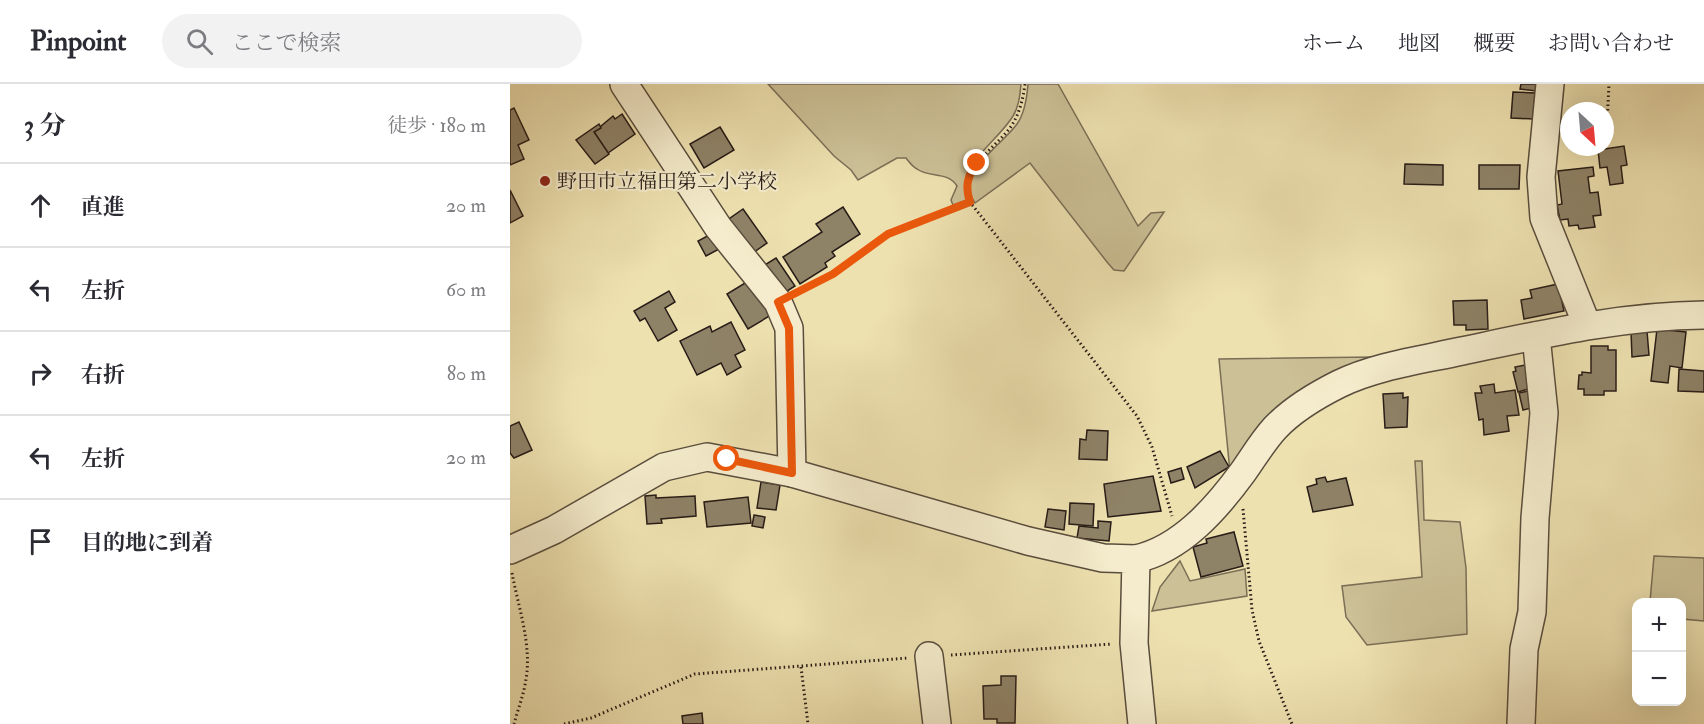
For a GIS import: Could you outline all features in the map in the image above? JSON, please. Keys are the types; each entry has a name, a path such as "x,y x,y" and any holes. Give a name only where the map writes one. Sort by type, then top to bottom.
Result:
{"street":[{"path":"624,84 718,227 778,302 789,328 792,473"},
{"path":"1550,84 1540,177 1544,218 1587,325"},
{"path":"510,550 554,530 640,478 683,461 707,457 792,473 1028,541 1102,558 1136,559 1165,550 1178,541 1240,477 1275,428 1310,401 1340,383 1392,366 1587,325 1653,315 1704,315"},
{"path":"1521,724 1524,649 1532,612 1535,518 1544,413 1536,336"},
{"path":"1136,559 1134,643 1142,724"},
{"path":"929,656 937,724"}],"path":[{"path":"1024,84 1022,106 1016,117 971,171 967,185 970,202 1137,416 1161,472 1178,541"},
{"path":"1608,102 1609,84"},
{"path":"778,302 833,274 888,234 970,202"},
{"path":"1240,477 1252,610 1265,661 1290,714 1292,724"},
{"path":"510,565 525,639 527,665 526,678 514,724"},
{"path":"564,724 591,718 673,681 695,674 1134,643"},
{"path":"801,667 808,724"}],"shaded area":[{"path":"768,84 1021,84 1018,104 1013,116 980,155 967,175 965,187 967,200 953,205 951,200 957,186 953,181 944,176 922,172 906,158 897,158 858,180"},
{"path":"1028,84 1058,84 1138,226 1151,213 1164,212 1124,271 1114,270 1107,262 1030,163 975,203 970,192 975,171 982,160 1020,120"},
{"path":"1373,357 1230,472 1219,359"},
{"path":"1415,461 1422,461 1424,520 1460,522 1466,568 1467,634 1367,645 1346,617 1342,586 1422,577"},
{"path":"1654,556 1704,558 1704,621 1686,619 1686,598 1650,598"},
{"path":"1180,561 1190,581 1245,569 1247,596 1152,611 1160,587"}],"building":[{"path":"1521,84 1537,84 1536,91 1520,89"},
{"path":"1513,92 1535,93 1533,119 1511,118"},
{"path":"514,108 529,140 518,145 524,159 510,165 510,110"},
{"path":"622,114 635,134 608,153 594,132 613,116 615,119"},
{"path":"599,124 601,128 594,132 609,154 595,164 576,140"},
{"path":"720,127 734,150 704,168 690,144"},
{"path":"1624,146 1627,165 1621,166 1623,183 1610,185 1607,167 1600,168 1599,156 1614,156 1614,148"},
{"path":"1405,164 1443,165 1443,185 1404,184"},
{"path":"1479,165 1520,165 1519,189 1479,189"},
{"path":"1593,167 1594,176 1588,177 1590,193 1598,192 1601,215 1593,216 1595,227 1579,229 1578,225 1569,226 1568,219 1560,220 1557,205 1562,204 1558,171"},
{"path":"510,190 523,216 510,223"},
{"path":"843,207 860,234 832,252 835,256 825,263 827,267 800,284 783,257 822,232 816,224"},
{"path":"743,209 767,243 750,255 726,221"},
{"path":"713,233 721,248 706,256 698,241"},
{"path":"776,258 795,286 781,295 763,266"},
{"path":"750,280 771,315 748,329 727,294"},
{"path":"1558,284 1564,311 1524,319 1521,300 1532,298 1530,290"},
{"path":"669,291 675,302 665,308 677,330 658,341 645,318 640,321 634,311"},
{"path":"1487,300 1488,329 1466,330 1466,325 1454,325 1453,301"},
{"path":"731,322 745,350 735,355 741,367 727,375 721,363 697,375 680,341 710,326 712,332"},
{"path":"1657,329 1686,332 1682,368 1670,366 1668,383 1651,381"},
{"path":"1647,331 1649,355 1632,357 1631,332"},
{"path":"1591,346 1608,346 1608,350 1616,350 1616,391 1604,391 1604,395 1584,395 1584,389 1578,389 1579,375 1582,375 1582,372 1591,373"},
{"path":"1525,365 1538,386 1518,392 1513,372 1516,371 1515,367"},
{"path":"1679,369 1704,371 1704,392 1678,391"},
{"path":"1494,384 1495,393 1515,390 1519,415 1507,416 1509,431 1484,435 1483,419 1479,420 1475,393 1482,393 1480,386"},
{"path":"1533,390 1536,407 1523,410 1519,393"},
{"path":"1403,393 1403,398 1408,397 1407,427 1385,428 1383,394"},
{"path":"519,422 532,450 514,458 510,453 510,426"},
{"path":"1087,430 1108,431 1107,460 1079,459 1080,439 1086,440"},
{"path":"1220,451 1229,467 1195,488 1187,467"},
{"path":"1181,468 1184,479 1171,483 1168,472"},
{"path":"1153,476 1161,511 1108,517 1104,484"},
{"path":"1325,477 1327,482 1346,478 1353,505 1313,512 1307,487 1317,484 1316,479"},
{"path":"761,482 780,485 776,510 757,508"},
{"path":"656,495 656,498 695,496 696,516 661,519 662,523 647,524 645,496"},
{"path":"748,497 751,523 707,527 704,502"},
{"path":"1070,503 1094,504 1093,526 1069,524"},
{"path":"1048,509 1066,511 1064,530 1045,527"},
{"path":"754,515 765,517 763,528 752,526"},
{"path":"1098,521 1111,522 1109,541 1077,538 1079,526 1098,528"},
{"path":"1234,532 1243,566 1201,577 1193,547 1207,543 1206,539"},
{"path":"1001,676 1016,676 1015,723 997,723 997,719 984,719 983,686 1001,685"},
{"path":"702,713 703,724 683,724 682,716"}],"place":[{"name":"野田市立福田第二小学校","path":"545,181"}],"route":[{"path":"727,459 792,473 789,328 778,302 833,274 888,234 970,202 967,193 968,178 977,163"}]}
